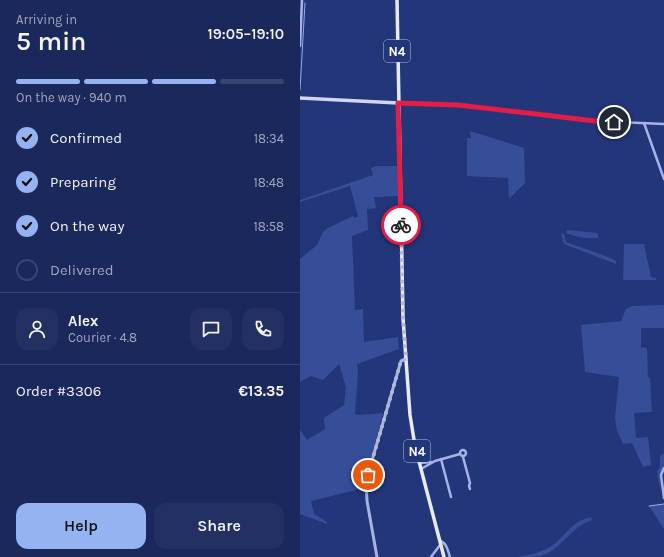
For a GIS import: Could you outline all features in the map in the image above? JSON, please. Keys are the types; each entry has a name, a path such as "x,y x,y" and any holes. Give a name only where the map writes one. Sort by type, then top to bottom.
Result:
{"main road":[{"name":"N4","path":"396,1 403,318 411,425 444,557"},
{"path":"300,98 398,103"}],"street":[{"path":"300,46 302,0"},
{"path":"398,103 458,105 595,121 664,124"},
{"path":"644,123 664,179"},
{"path":"377,557 367,501 366,481 401,361 406,359"},
{"path":"420,463 434,461 466,451 466,454 463,457"},
{"path":"460,454 463,457 470,483 470,489"},
{"path":"441,459 450,497"},
{"path":"421,469 434,461"},
{"path":"664,468 661,475 664,498"},
{"path":"431,557 440,543 444,542 450,557"}],"shaded area":[{"path":"470,131 524,148 525,183 509,199 508,178 467,176 467,138 471,138"},
{"path":"378,166 397,166 399,196 374,197 376,208 367,209 368,230 352,236 355,310 363,309 364,342 398,337 399,349 357,364 358,373 355,414 383,413 364,488 311,501 314,514 327,522 327,524 300,514 300,430 307,440 325,429 324,418 344,405 346,387 339,364 323,380 311,376 300,382 300,259 317,245 323,232 328,228 353,216 355,218 358,216 350,186 300,202 300,200 373,175 371,168"},
{"path":"567,230 598,233 598,238 578,237 566,233"},
{"path":"561,234 564,234 566,242 608,257 616,261 616,264 564,244"},
{"path":"624,244 644,244 651,277 656,278 656,280 623,280"},
{"path":"664,305 664,328 641,328 641,347 647,348 648,377 650,378 652,412 634,413 636,438 648,437 651,465 643,467 632,443 623,444 617,431 615,418 619,377 585,372 581,325 621,321 626,309 632,306"},
{"path":"664,453 660,490 657,472 660,467 660,456"},
{"path":"664,504 664,529 649,506"},
{"path":"591,517 592,520 584,523 554,549 547,553 540,556 518,557 545,550 558,541 574,525"}],"waterway":[{"path":"300,90 305,3"},
{"path":"649,506 664,504"}],"way so far":[{"path":"368,475 401,361 406,359 403,318 401,225"}],"route":[{"path":"401,225 398,103 458,105 614,122"}]}
